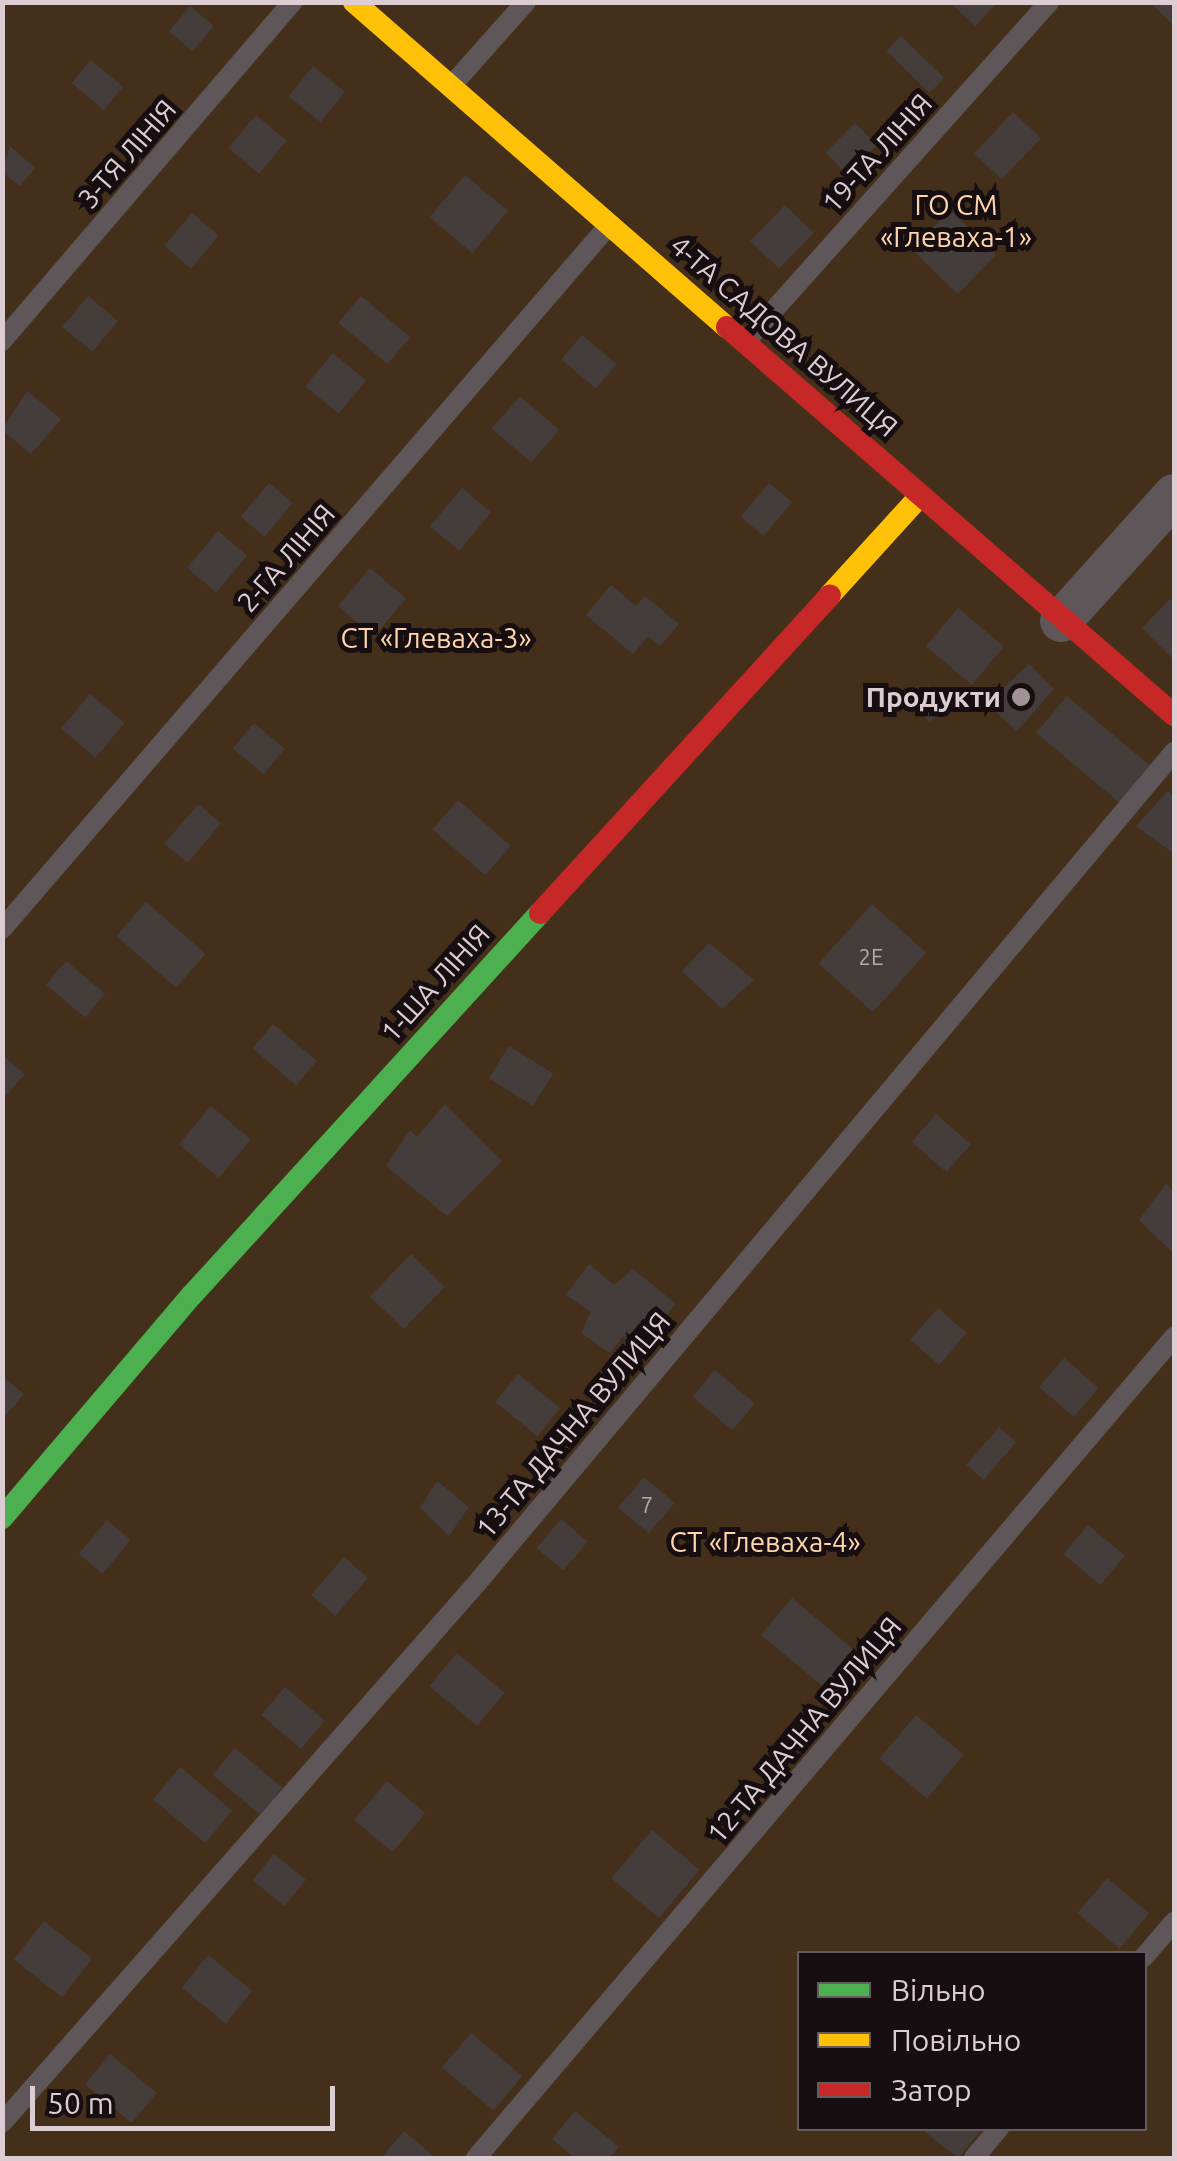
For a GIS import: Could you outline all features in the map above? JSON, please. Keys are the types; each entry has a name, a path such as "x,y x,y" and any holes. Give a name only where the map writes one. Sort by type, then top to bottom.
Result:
{"street":[{"name":"4-ТА САДОВА ВУЛИЦЯ","path":"354,2 746,341 1060,622 1174,715"},
{"path":"1060,622 1174,495"},
{"name":"1-ША ЛІНІЯ","path":"2,1518 192,1295 920,496"}],"lane":[{"name":"3-ТЯ ЛІНІЯ","path":"2,341 294,2"},
{"path":"451,86 526,2"},
{"name":"19-ТА ЛІНІЯ","path":"746,341 1049,2"},
{"name":"2-ГА ЛІНІЯ","path":"2,928 610,224"},
{"name":"13-ТА ДАЧНА ВУЛИЦЯ","path":"2,2123 476,1583 1174,752"},
{"name":"12-ТА ДАЧНА ВУЛИЦЯ","path":"476,2158 1174,1337"},
{"path":"1147,1954 1174,1922"},
{"path":"974,2158 996,2131"}],"green space":[{"path":"3,3 365,3 1174,707 1174,2158 3,2158"},
{"name":"ГО СМ «Глеваха-1»","path":"369,3 1174,3 1174,701"}],"building":[{"path":"950,2 998,2 975,26"},
{"path":"1150,2 1174,2 1174,26"},
{"path":"190,6 214,26 193,51 169,31"},
{"path":"901,36 944,78 930,93 886,51"},
{"path":"91,60 123,87 104,110 72,83"},
{"path":"313,66 345,92 320,122 288,96"},
{"path":"1013,112 1041,138 1002,180 974,154"},
{"path":"256,115 287,141 259,174 228,148"},
{"path":"855,123 877,145 847,175 825,153"},
{"path":"10,146 35,168 20,186 2,172"},
{"path":"465,175 508,211 473,253 430,217"},
{"path":"785,205 814,233 779,269 750,241"},
{"path":"950,210 996,254 958,294 912,250"},
{"path":"192,213 219,235 191,268 164,246"},
{"path":"88,296 118,321 92,352 62,327"},
{"path":"361,296 410,337 388,364 339,323"},
{"path":"582,335 616,364 596,388 561,360"},
{"path":"333,353 366,381 338,414 305,386"},
{"path":"27,391 61,419 31,454 2,430"},
{"path":"520,396 559,430 531,463 492,428"},
{"path":"269,483 293,503 264,537 241,517"},
{"path":"769,483 792,502 764,536 741,517"},
{"path":"462,488 491,512 459,551 430,526"},
{"path":"218,531 247,555 216,592 187,568"},
{"path":"370,568 406,598 374,637 338,606"},
{"path":"611,585 636,606 645,596 679,624 660,646 648,636 633,654 586,615"},
{"path":"1170,599 1174,603 1174,660 1142,628"},
{"path":"958,608 1004,647 972,685 926,646"},
{"name":"Продукти","path":"1029,664 1054,689 1017,731 987,704"},
{"path":"929,685 948,703 930,722 911,704"},
{"path":"90,694 124,723 96,757 61,728"},
{"path":"1067,696 1150,766 1120,803 1036,733"},
{"path":"254,723 285,749 263,774 233,748"},
{"path":"1168,791 1174,796 1174,854 1136,826"},
{"path":"458,800 511,846 485,875 432,829"},
{"path":"198,804 221,823 188,863 165,844"},
{"path":"146,902 206,954 176,988 116,936"},
{"path":"872,904 926,953 873,1012 818,963"},
{"path":"709,943 754,980 722,1009 682,971"},
{"path":"66,961 105,994 85,1018 46,985"},
{"path":"273,1024 317,1061 296,1085 252,1049"},
{"path":"509,1046 553,1074 533,1106 489,1078"},
{"path":"2,1055 25,1074 2,1100"},
{"path":"445,1104 502,1161 447,1216 386,1166 410,1130 417,1137"},
{"path":"211,1106 251,1139 219,1178 179,1144"},
{"path":"936,1114 971,1144 946,1172 912,1142"},
{"path":"1166,1184 1174,1192 1174,1254 1139,1220"},
{"path":"411,1254 445,1287 404,1329 370,1296"},
{"path":"589,1264 614,1285 633,1269 676,1304 638,1349 623,1336 610,1353 581,1333 591,1312 566,1295"},
{"path":"938,1308 967,1333 939,1365 910,1340"},
{"path":"1064,1358 1099,1388 1074,1417 1039,1387"},
{"path":"715,1370 755,1403 732,1430 693,1397"},
{"path":"518,1374 560,1408 537,1436 495,1402"},
{"path":"2,1376 24,1394 2,1420"},
{"path":"999,1427 1016,1442 984,1480 966,1465"},
{"path":"644,1477 675,1503 649,1533 618,1508"},
{"path":"437,1481 469,1507 449,1536 420,1508"},
{"path":"561,1519 588,1541 563,1571 537,1548"},
{"path":"107,1520 131,1540 102,1574 79,1554"},
{"path":"1088,1525 1125,1556 1100,1585 1064,1554"},
{"path":"344,1557 368,1578 335,1616 311,1595"},
{"path":"792,1598 855,1651 824,1687 761,1635"},
{"path":"457,1653 504,1693 477,1726 429,1686"},
{"path":"285,1687 325,1720 301,1749 261,1715"},
{"path":"916,1715 963,1755 927,1799 879,1759"},
{"path":"235,1748 282,1788 260,1815 213,1775"},
{"path":"180,1767 232,1811 205,1843 153,1799"},
{"path":"387,1781 425,1813 393,1852 354,1820"},
{"path":"652,1830 699,1870 659,1918 612,1878"},
{"path":"274,1854 306,1880 284,1906 253,1880"},
{"path":"1107,1878 1149,1913 1120,1949 1077,1913"},
{"path":"44,1921 92,1959 62,1997 14,1960"},
{"path":"208,1955 252,1991 226,2024 182,1988"},
{"path":"471,2033 522,2076 493,2111 442,2067"},
{"path":"110,2054 157,2093 132,2123 85,2084"},
{"path":"575,2111 619,2147 609,2158 575,2158 552,2139"},
{"path":"404,2131 436,2158 383,2156"},
{"path":"924,2131 980,2131 958,2158"}],"traffic: fast":[{"path":"2,1518 192,1295 540,913"}],"traffic: slow":[{"path":"354,2 727,327"},
{"path":"830,595 920,496"}],"traffic: jam":[{"path":"727,327 1174,715"},
{"path":"540,913 830,595"}],"place":[{"name":"Продукти","path":"1021,697"}],"park label":[{"name":"СТ «Глеваха-3»","path":"436,638"},
{"name":"СТ «Глеваха-4»","path":"765,1542"}]}
